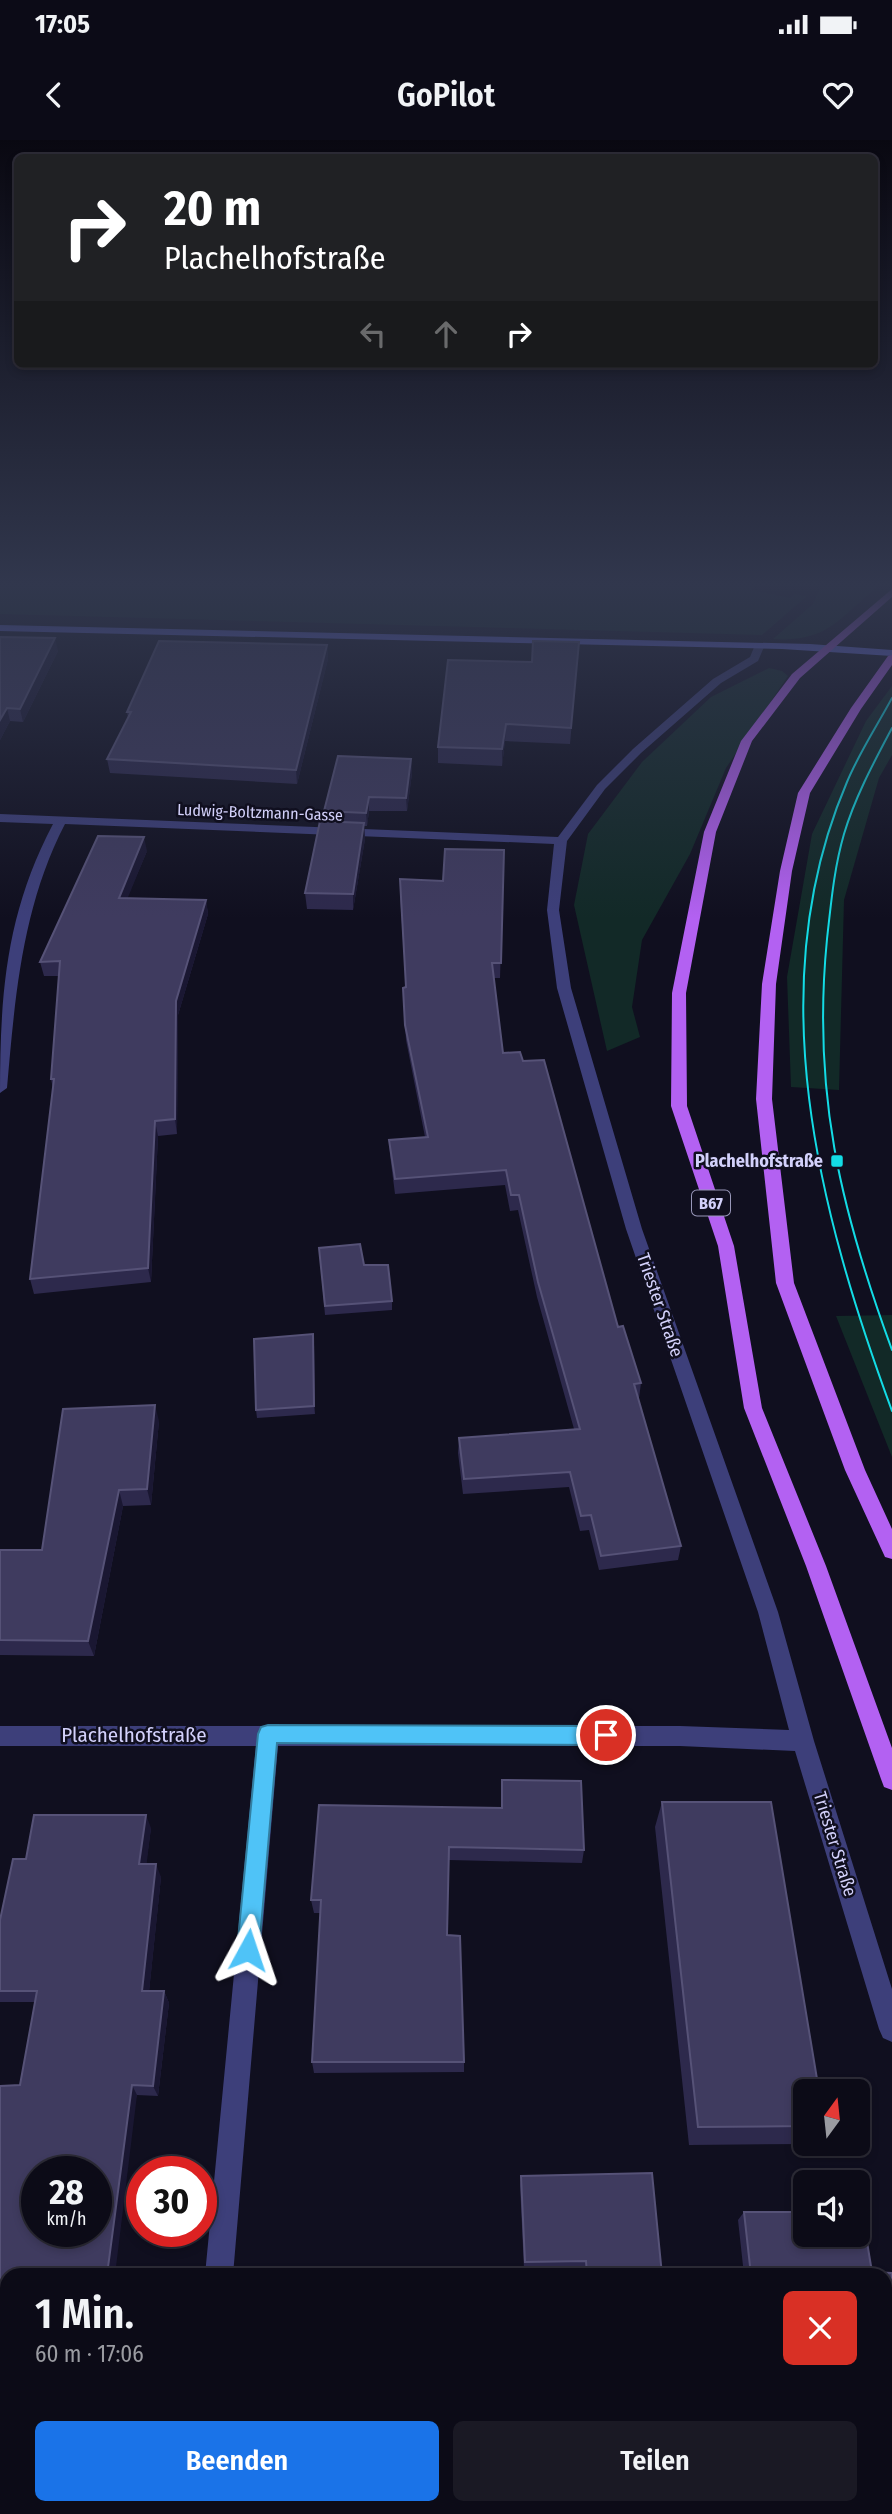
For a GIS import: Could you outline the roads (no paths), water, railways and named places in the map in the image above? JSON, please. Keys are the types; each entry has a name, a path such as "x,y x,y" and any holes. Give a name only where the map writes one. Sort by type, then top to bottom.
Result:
{"main road":[{"name":"B67","path":"780,697 747,741 710,832 679,993 679,1106 726,1247 753,1408 816,1566 892,1779"},
{"path":"864,697 804,793 786,871 771,973 764,1099 785,1283 855,1470 892,1550"}],"street":[{"name":"Triester Straße","path":"699,697 601,787 561,841 552,911 564,988 634,1229 768,1612 803,1741 892,2029"},
{"name":"Ludwig-Boltzmann-Gasse","path":"0,818 561,841"},
{"path":"0,1088 10,973 29,892 61,820"},
{"path":"220,2268 268,1734"},
{"name":"Plachelhofstraße","path":"0,1735 680,1736 803,1741"}],"tram line":[{"path":"892,698 847,782 821,860 807,939 803,1019 809,1099 822,1179 865,1335 892,1411"},
{"path":"892,728 848,820 835,873 823,994 827,1098 834,1148 858,1247 892,1350"}],"place":[{"name":"Plachelhofstraße","path":"837,1161"}]}
